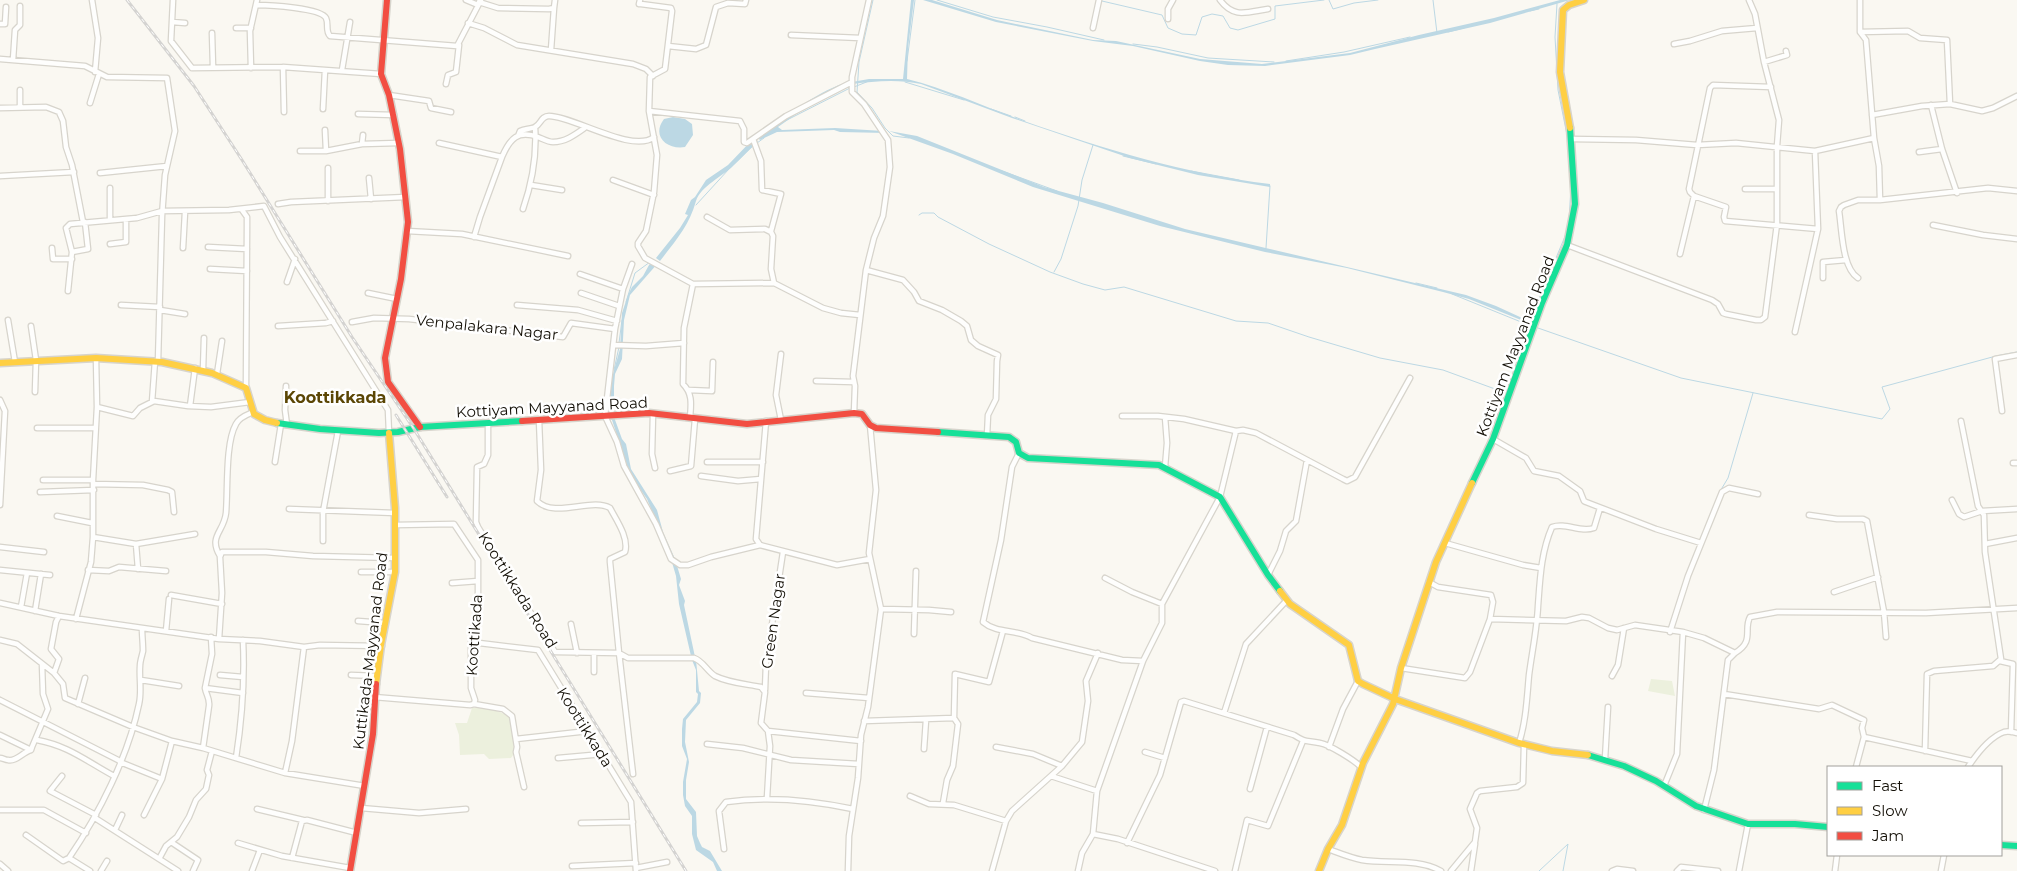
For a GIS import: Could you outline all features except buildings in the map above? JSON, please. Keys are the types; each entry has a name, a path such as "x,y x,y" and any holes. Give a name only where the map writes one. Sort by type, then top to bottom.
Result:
{"main road":[{"path":"387,0 381,74 389,95 399,143 406,197 407,231 385,358 388,382 420,427"},
{"name":"Kottiyam Mayyanad Road","path":"1318,871 1342,825 1361,768 1394,699 1400,668 1429,582 1493,439 1542,303 1568,245 1576,204 1572,139 1560,72 1562,10 1569,5 1584,0"},
{"path":"0,363 96,358 112,361 157,361 195,368 229,378 246,388 252,413"},
{"name":"Kottiyam Mayyanad Road","path":"252,413 257,418 284,425 338,431 389,433 420,427 620,414 653,414 747,424 854,413"},
{"path":"854,413 862,414 870,425 876,428 1013,439 1019,453 1028,458 1147,463 1165,467 1220,497 1268,575 1287,600 1349,644 1358,681 1394,699 1521,744 1552,752 1592,756 1638,771 1704,810 1748,824 1795,824 1827,827"},
{"name":"Kuttikada-Mayyanad Road","path":"350,869 373,734 374,697 395,572 395,513 389,433"},
{"path":"2002,845 2017,846"}],"street":[{"path":"90,103 97,73 98,38 92,0"},
{"path":"173,0 170,37 172,44 192,68 283,68 342,70 381,74"},
{"path":"273,6 275,0"},
{"path":"466,0 498,8 554,8"},
{"path":"551,50 555,0"},
{"path":"640,0 639,4 671,8 665,69 650,77 649,111 657,154 654,194 646,231 638,243 645,258 693,284 774,284 823,308 841,313 860,315"},
{"path":"668,46 696,49 706,45 716,7 728,2 745,4 746,0"},
{"path":"854,413 853,376 866,270 874,238 883,216 890,167 888,140 864,104 852,92 860,38 869,0"},
{"path":"1093,28 1099,0"},
{"path":"1168,20 1168,9 1173,0"},
{"path":"1220,0 1225,7 1236,13 1268,8"},
{"path":"1568,245 1712,300 1726,314 1764,319 1776,224 1776,146 1779,120 1749,0"},
{"path":"1860,0 1860,32 1866,40 1874,138 1879,166 1880,200"},
{"path":"251,68 251,28 257,2 273,6 299,8 323,15 327,20 328,35 445,46 459,45"},
{"path":"446,84 448,75 456,72 459,45 479,2"},
{"path":"13,60 15,30 20,25 20,6"},
{"path":"0,24 5,24 6,7"},
{"path":"172,22 185,23"},
{"path":"342,70 350,22"},
{"path":"468,23 484,28 517,45 634,64 646,69 653,76"},
{"path":"236,28 251,28"},
{"path":"1674,44 1722,31 1757,28"},
{"path":"1860,32 1908,31 1920,38 1947,40 1950,104"},
{"path":"212,33 213,67"},
{"path":"791,35 860,38"},
{"path":"1764,62 1787,55 1786,51"},
{"path":"0,59 85,66 107,77 167,78 175,131 167,166 162,212 160,308 157,361 152,402"},
{"path":"283,68 284,112"},
{"path":"323,109 325,70"},
{"path":"649,111 740,121 744,129 744,142 747,144 786,116 852,84"},
{"path":"1771,87 1714,85 1710,88 1697,145 1689,188 1690,192 1694,196 1726,207 1725,221 1818,229"},
{"path":"20,90 20,107"},
{"path":"389,95 429,101 431,108 450,112"},
{"path":"1872,115 1931,105 1950,104 1982,111 1993,108 2017,96"},
{"path":"1931,105 1942,149 1957,193"},
{"path":"0,108 46,107 59,112 63,121 66,147 74,172 88,249 72,252"},
{"path":"358,114 394,115"},
{"path":"518,136 520,131 535,127 543,118 549,116 594,131 633,140 649,141 654,137"},
{"path":"523,209 531,185 536,136 535,127"},
{"path":"474,237 502,157 510,141 518,136 527,134 556,142 572,137 586,127"},
{"path":"325,130 326,151"},
{"path":"362,144 363,135"},
{"path":"1572,139 1636,140 1697,145 1736,142 1776,146 1791,150 1815,151 1874,138"},
{"path":"753,139 761,161 762,190 781,194 771,231"},
{"path":"300,151 326,151 362,144 399,143"},
{"path":"439,143 502,157"},
{"path":"1919,152 1942,149"},
{"path":"1795,332 1818,229 1815,151"},
{"path":"100,173 167,166"},
{"path":"328,168 328,201"},
{"path":"0,176 74,172"},
{"path":"370,178 371,199"},
{"path":"613,180 654,194"},
{"path":"531,185 562,190"},
{"path":"110,188 110,220"},
{"path":"1858,278 1849,269 1846,260 1839,211 1841,207 1852,201 1957,193 1988,188 2017,191"},
{"path":"1745,189 1776,189"},
{"path":"1680,254 1694,196"},
{"path":"278,204 406,197"},
{"path":"68,291 72,259 67,226 70,224 150,216 162,212 242,210 264,206 295,260 388,410 389,433"},
{"path":"242,210 247,217 246,388"},
{"path":"183,248 184,212"},
{"path":"707,217 730,230 765,229 771,231 774,236 771,269 774,284"},
{"path":"110,244 126,242 126,219"},
{"path":"1933,225 1983,235 2017,239"},
{"path":"407,231 462,234 568,256"},
{"path":"208,247 247,249"},
{"path":"52,248 53,259 72,259"},
{"path":"287,282 295,260"},
{"path":"1823,278 1822,262 1846,260"},
{"path":"632,264 623,289 616,321 605,416 617,442 624,466 656,524 669,555 675,563 680,565 688,564 711,556 760,546 840,565 870,559"},
{"path":"210,269 247,271"},
{"path":"866,270 903,280 919,301 942,310 961,321 967,326 971,340 978,346 998,355 996,361 996,399 988,415 987,436"},
{"path":"580,274 623,289"},
{"path":"670,471 691,466 693,419 691,397 689,390 684,384 684,328 693,284"},
{"path":"368,293 396,299"},
{"path":"581,293 619,306"},
{"path":"121,305 160,308 185,314"},
{"path":"517,305 578,310 616,321"},
{"name":"Venpalakara Nagar","path":"352,322 364,319 392,319 492,327 563,337 571,323 615,330"},
{"path":"8,320 15,362"},
{"path":"278,326 333,321"},
{"path":"32,326 36,360 36,392"},
{"path":"202,370 204,338"},
{"path":"217,374 222,341"},
{"path":"614,345 646,346 684,343"},
{"path":"781,354 776,396 781,420"},
{"path":"2002,411 1995,359 2017,355"},
{"path":"76,619 88,570 93,537 93,485 97,407 96,358"},
{"path":"689,390 712,391 713,362"},
{"path":"190,406 195,368"},
{"path":"1122,416 1165,417 1256,433 1347,481 1354,477 1410,378"},
{"path":"816,381 854,382"},
{"path":"275,462 284,425 286,386"},
{"path":"0,400 5,411 0,505"},
{"path":"97,407 134,416 140,408 158,401 190,406 250,402"},
{"path":"219,638 222,604 220,556 215,545 216,537 222,528 226,516 233,432 236,423 252,413"},
{"path":"653,414 652,454 655,468"},
{"path":"1165,417 1167,443 1165,467"},
{"path":"539,420 540,470 537,501 545,507 574,508 601,504 606,506 610,508 625,539 625,552 610,559 610,562 633,774"},
{"path":"760,546 756,539 766,421"},
{"path":"1960,421 1978,506 1982,511 2000,660"},
{"name":"Koottikkada Road","path":"488,423 488,455 484,464 477,467 476,522 555,652 562,654 577,653"},
{"path":"848,871 848,836 881,609 869,553 876,490 870,425"},
{"path":"37,428 95,428"},
{"path":"323,541 323,512 338,431"},
{"path":"1078,871 1082,853 1093,834 1097,791 1143,661 1162,623 1162,604 1220,497 1236,431"},
{"path":"1493,439 1526,458 1534,471 1559,476 1580,491 1584,501 1656,529 1701,543"},
{"path":"1019,453 1012,467 1001,540 983,619 984,623 1003,631 1023,633 1032,638 1122,660 1143,661"},
{"path":"1268,575 1280,551 1286,531 1296,521 1307,460"},
{"path":"706,462 763,462"},
{"path":"701,476 738,481 761,479"},
{"path":"43,480 93,485 143,485 168,490 172,492 174,512"},
{"path":"40,492 93,485"},
{"path":"1670,632 1701,543 1724,490 1732,488 1758,494"},
{"path":"1952,500 1959,514 1964,517 1982,511 2017,509"},
{"path":"1471,871 1477,828 1470,809 1477,793 1480,791 1521,786 1524,783 1522,734 1529,690 1541,568 1552,527 1557,525 1591,530 1596,524 1600,508"},
{"path":"289,509 323,512 395,513"},
{"path":"1809,515 1837,519 1863,518 1867,521 1884,612 1886,638"},
{"path":"57,516 92,523"},
{"path":"395,525 454,524 478,560 478,581"},
{"path":"93,537 136,544 195,534"},
{"path":"1985,544 2017,538"},
{"path":"136,544 138,569"},
{"path":"1445,544 1541,568"},
{"path":"0,547 44,552"},
{"path":"220,556 222,552 226,551 395,558"},
{"name":"Green Nagar","path":"768,731 761,723 766,664 782,552"},
{"path":"88,570 109,571 119,567 166,571"},
{"path":"0,570 50,575"},
{"path":"20,608 27,572"},
{"path":"361,572 395,572"},
{"path":"914,634 916,572"},
{"path":"35,611 41,574"},
{"path":"1834,592 1878,577"},
{"path":"1105,578 1132,592 1162,604"},
{"name":"Koottikada","path":"452,583 478,581 478,602 471,642 471,688 475,700 474,704"},
{"path":"1400,668 1465,678 1470,672 1490,619 1493,602 1491,595 1438,587 1429,582"},
{"path":"166,631 170,597 222,604"},
{"path":"1224,713 1246,644 1287,600"},
{"path":"0,603 76,619 219,638 304,647 320,645 382,646"},
{"path":"1704,810 1714,770 1728,660 1748,637 1748,620 1755,616 1777,612 1926,613 1993,611 2017,608"},
{"path":"881,609 951,612"},
{"path":"54,672 60,659 51,649 56,622 60,616"},
{"path":"1490,619 1537,618 1566,620 1582,617 1596,620 1608,628 1617,630 1636,625 1670,632 1683,632 1704,638 1735,653"},
{"path":"358,621 385,623"},
{"path":"571,624 577,653 619,653 628,658 694,658 699,660 713,675 728,681 761,687 765,690"},
{"path":"26,835 63,861 69,858 95,817 120,761 133,727 139,703 140,665 143,650 142,628"},
{"path":"1612,676 1618,665 1624,628"},
{"path":"943,803 947,780 953,766 958,724 954,718 954,674 989,682 1003,631"},
{"path":"1664,786 1677,754 1683,632"},
{"path":"203,748 210,699 205,688 212,654 211,637"},
{"path":"0,640 17,644 54,672 63,684 66,698 133,727 172,741 203,748 285,773 365,786"},
{"path":"236,758 243,692 243,640"},
{"name":"Koottikkada","path":"471,642 538,650 631,802 636,867"},
{"path":"285,773 294,731 304,647"},
{"path":"594,653 594,672"},
{"path":"992,871 1006,821 1012,811 1062,766 1082,742 1088,700 1086,681 1098,653"},
{"path":"2000,660 2013,664 2011,732"},
{"path":"1925,750 1928,674 1934,671 1993,666 2000,660"},
{"path":"0,758 9,761 15,760 21,753 31,750 48,709 43,694 42,664"},
{"path":"220,675 243,677"},
{"path":"351,675 377,676"},
{"path":"78,704 84,678"},
{"path":"141,680 179,686"},
{"path":"1329,747 1343,709 1358,681"},
{"path":"205,688 243,692"},
{"path":"806,693 869,698"},
{"path":"1724,694 1819,709 1832,706 1864,720 1862,728 1864,737 1856,766"},
{"path":"374,697 474,704 507,711 512,716 516,752 524,787"},
{"path":"0,700 44,720 120,761 162,779"},
{"path":"1127,842 1160,775 1181,702 1187,701 1294,735 1303,741 1320,743 1351,758 1361,768"},
{"path":"1605,760 1608,707"},
{"path":"864,721 954,718"},
{"path":"924,749 926,720"},
{"path":"1250,789 1267,727"},
{"path":"516,739 588,731"},
{"path":"767,798 768,731 861,742"},
{"path":"1969,766 1999,735 2017,732"},
{"path":"0,735 31,750"},
{"path":"1864,737 1972,761"},
{"path":"37,740 54,743 74,751 114,776"},
{"path":"144,814 162,779 172,741"},
{"path":"1235,871 1247,820 1268,826 1303,741"},
{"path":"707,744 743,748 791,760 859,764"},
{"path":"996,747 1033,754 1062,766"},
{"path":"160,859 166,846 177,836 190,817 196,800 206,789 209,775 207,770 212,751"},
{"path":"1145,752 1165,758"},
{"path":"558,758 603,754"},
{"path":"62,776 50,791 95,817 178,871"},
{"path":"1051,776 1097,791"},
{"path":"910,796 929,804 943,803 1006,821"},
{"path":"724,849 720,811 726,802 767,798 853,809"},
{"path":"361,808 419,813 466,809"},
{"path":"257,809 357,833"},
{"path":"0,810 44,810 86,833"},
{"path":"115,830 122,815"},
{"path":"292,858 299,823 303,820"},
{"path":"581,823 633,822"},
{"path":"1739,871 1748,824"},
{"path":"1093,834 1127,842 1215,871"},
{"path":"171,842 198,860 193,871"},
{"path":"238,842 292,858 350,869"},
{"path":"1451,871 1475,842"},
{"path":"1328,849 1363,860 1429,866 1441,871"},
{"path":"252,871 260,850"},
{"path":"1835,871 1837,856"},
{"path":"1941,871 1944,856"},
{"path":"69,858 87,870"},
{"path":"101,871 107,861"},
{"path":"572,866 636,867 667,862"},
{"path":"0,864 8,871"},
{"path":"1676,871 1681,867 1685,867 1718,871"},
{"path":"1612,871 1617,869 1633,871"}],"green space":[{"path":"1651,679 1672,681 1675,696 1648,691"},
{"path":"472,708 490,708 509,716 514,732 515,744 511,758 489,759 484,754 460,755 459,735 455,723 467,723"}],"water":[{"path":"911,0 914,0 908,48 907,79 1115,151 1207,174 1270,184 1270,187 1198,175 1130,158 1012,118 921,84 887,81 853,84 852,82 869,79 903,79"},
{"path":"923,0 932,0 997,20 1093,40 1116,41 1200,59 1262,64 1350,53 1560,0 1570,0 1490,23 1350,55 1265,66 1228,65 1200,61 1133,46 1093,41 996,22"},
{"path":"849,82 816,100 778,127 782,130 835,128 883,131 886,133 840,132 834,130 777,132 760,140 757,137 814,98"},
{"path":"673,117 685,119 692,124 693,135 685,147 667,144 660,136 660,125 664,119"},
{"path":"889,131 917,136 1044,187 1103,203 1185,229 1466,295 1496,306 1531,322 1531,324 1469,299 1443,292 1347,268 1265,252 1160,226 1033,187 953,154"},
{"path":"753,139 758,141 729,170 702,191 690,218 681,232 660,261 656,258 680,228 688,215 685,214 691,200 706,180 728,165"},
{"path":"654,260 658,263 630,295 624,320 622,359 615,374 614,412 609,413 611,381 620,349 622,313 632,287 643,276"},
{"path":"611,417 614,417 622,439 626,444 631,469 657,510 663,532 675,559 681,579 679,585 685,601 684,605 695,657 691,656 679,604 676,576 669,552 647,499 630,475"},
{"path":"692,660 696,660 699,691 701,693 700,703 686,720 685,742 689,762 686,780 686,799 696,812 697,836 702,847 710,851 722,871 717,871 713,862 696,850 692,834 692,816 685,806 683,795 687,759 682,746 683,719 697,702 698,694 696,692 696,670"}],"waterway":[{"path":"873,0 859,62 857,92 893,136 909,138"},
{"path":"907,61 915,0"},
{"path":"937,0 993,17 1104,40"},
{"path":"1102,1 1162,15 1168,28 1182,34 1196,35 1202,17 1212,14 1223,16 1230,28 1238,30 1275,19 1275,6 1324,0"},
{"path":"1329,0 1333,9 1354,3 1378,0"},
{"path":"1433,0 1437,33"},
{"path":"1557,4 1555,37 1558,90 1568,140 1571,186 1569,221"},
{"path":"1530,11 1539,9"},
{"path":"1448,32 1464,28"},
{"path":"1286,61 1344,52 1410,37"},
{"path":"1133,44 1208,58 1274,62"},
{"path":"854,87 869,81"},
{"path":"905,82 964,100"},
{"path":"785,121 850,88"},
{"path":"991,109 1011,116"},
{"path":"1015,117 1025,121"},
{"path":"757,143 764,138"},
{"path":"735,163 754,145"},
{"path":"1054,272 1061,259 1078,206 1082,180 1093,145"},
{"path":"1123,156 1156,164"},
{"path":"696,205 729,169"},
{"path":"1002,171 1057,191"},
{"path":"1191,171 1239,180"},
{"path":"1266,248 1270,186"},
{"path":"919,215 922,213 934,213 938,217 989,244 1050,272 1083,284 1105,290 1124,287 1236,321 1268,323 1380,358 1443,370 1506,393 1509,386"},
{"path":"1528,335 1528,325 1566,234"},
{"path":"626,302 635,273 650,262"},
{"path":"1416,283 1437,288"},
{"path":"1452,294 1526,324"},
{"path":"619,343 622,320"},
{"path":"1538,328 1681,378 1882,419 1890,409 1882,387 2017,352"},
{"path":"614,370 619,347"},
{"path":"1719,493 1728,478 1753,393"},
{"path":"1539,871 1568,844 1563,871"}],"railway":[{"path":"127,0 194,86 242,160 352,337 414,429 686,871"},
{"path":"396,415 447,497"}],"traffic: fast":[{"path":"1472,483 1493,439 1542,303 1567,245 1575,204 1570,128"},
{"path":"277,423 320,429 379,433 398,432 420,427 522,421"},
{"path":"938,432 1009,437 1016,442 1019,453 1028,458 1159,465 1220,497 1268,575 1280,591"},
{"path":"1588,755 1624,766 1656,781 1696,806 1748,824 1795,824 1827,827"},
{"path":"2002,845 2017,846"}],"traffic: slow":[{"path":"1570,128 1560,72 1563,10 1569,5 1584,0"},
{"path":"0,363 96,358 162,362 212,373 246,388 254,414 265,420 277,423"},
{"path":"376,684 381,645 395,572 395,508 389,433"},
{"path":"1319,871 1328,849 1342,825 1363,763 1393,704 1401,668 1436,562 1472,483"},
{"path":"1280,591 1290,604 1349,645 1358,681 1363,684 1395,699 1519,743 1552,751 1588,755"}],"traffic: jam":[{"path":"387,0 381,74 389,95 400,149 408,222 401,279 385,358 388,382 420,427"},
{"path":"522,421 649,413 747,424 854,413 862,414 870,425 876,428 938,432"},
{"path":"350,871 373,734 376,684"}],"district":[{"name":"Koottikkada","path":"335,397"}]}
